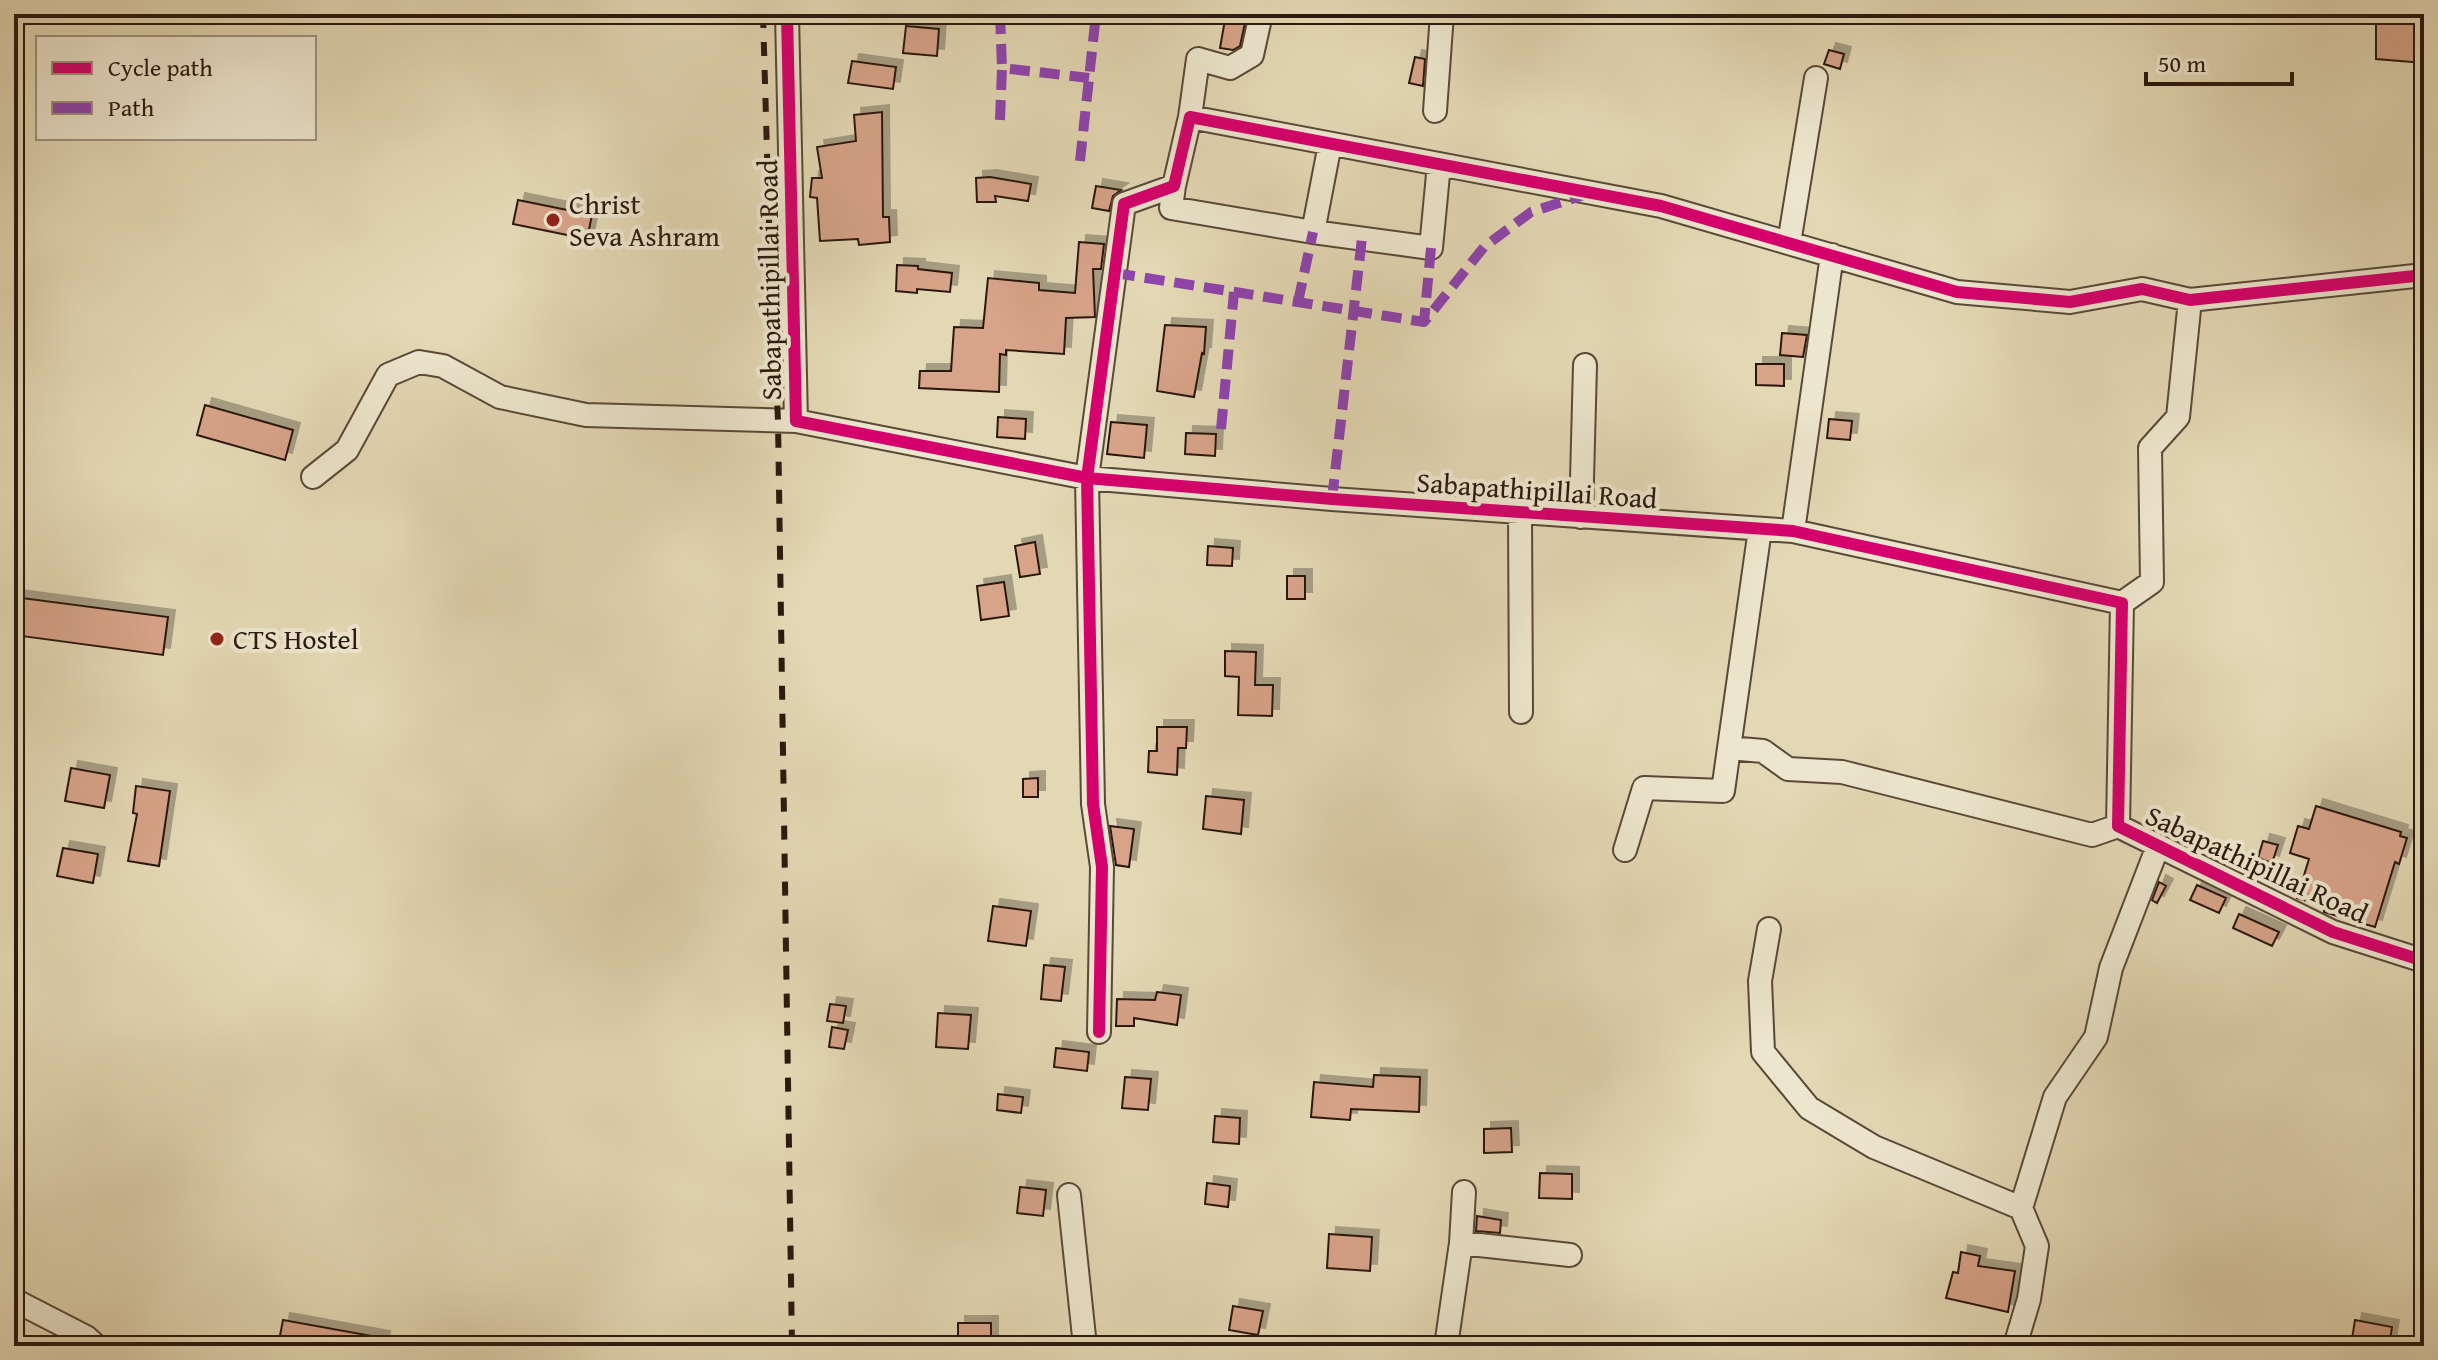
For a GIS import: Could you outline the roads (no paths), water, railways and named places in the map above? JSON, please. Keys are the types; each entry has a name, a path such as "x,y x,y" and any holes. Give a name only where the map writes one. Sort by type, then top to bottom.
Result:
{"street":[{"name":"Sabapathipillai Road","path":"787,14 796,421 1087,478 1520,513 1793,531 2122,603 2118,826 2333,932 2424,961"},
{"path":"1261,14 1252,55 1230,68 1198,59 1190,117 1171,208 1431,248 1439,164"},
{"path":"1435,111 1442,14"},
{"path":"1789,243 1816,78"},
{"path":"1190,117 1661,206 1957,292 2070,302 2142,289 2190,300 2424,275"},
{"path":"1313,232 1330,144"},
{"path":"1099,1032 1102,867 1093,804 1087,478 1124,204 1174,186"},
{"path":"1793,531 1832,255"},
{"path":"2122,603 2152,582 2150,448 2178,417 2190,300"},
{"path":"313,477 347,450 388,375 419,362 443,366 500,397 586,415 796,421"},
{"path":"1581,517 1585,365"},
{"path":"1520,513 1521,712"},
{"path":"1625,850 1644,788 1723,791 1760,529"},
{"path":"1729,748 1763,751 1788,769 1842,772 2092,835 2118,826"},
{"path":"2015,1346 2029,1299 2037,1246 2021,1208 2055,1097 2096,1037 2111,968 2158,846"},
{"path":"1769,929 1760,981 1763,1052 1809,1108 1874,1147 2021,1208"},
{"path":"1446,1346 1461,1243 1464,1192"},
{"path":"1069,1195 1085,1346"},
{"path":"1461,1243 1570,1255"},
{"path":"14,1300 86,1337 96,1346"}],"railway":[{"path":"763,14 778,421 792,1346"}],"place":[{"name":"Christ Seva Ashram","path":"553,220"},
{"name":"CTS Hostel","path":"217,639"}]}
